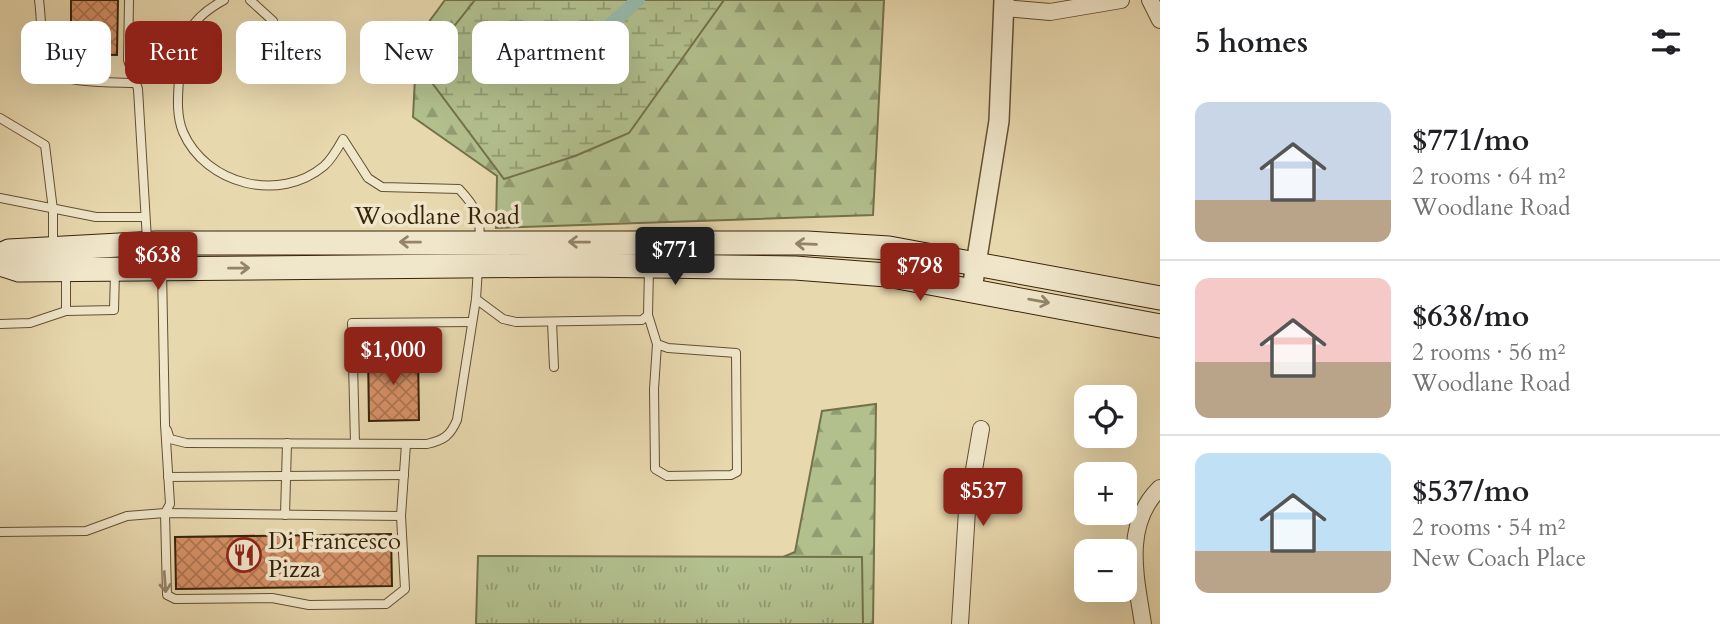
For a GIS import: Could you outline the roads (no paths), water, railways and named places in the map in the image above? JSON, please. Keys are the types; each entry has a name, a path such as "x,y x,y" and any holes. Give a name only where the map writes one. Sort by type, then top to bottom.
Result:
{"main road":[{"name":"Woodlane Road","path":"0,255 9,251 147,244 780,243 874,247 974,278"},
{"name":"Woodlane Road","path":"0,264 19,270 649,265 795,268 974,278"},
{"path":"974,278 1160,298"},
{"path":"974,278 1160,326"}],"street":[{"path":"974,278 999,121 1004,4 1050,12 1121,0"},
{"path":"1150,0 1160,20"},
{"path":"960,624 966,519 981,429"},
{"path":"1143,624 1133,559 1137,525 1160,488"}],"lane":[{"path":"39,0 52,73 64,79 125,82"},
{"path":"129,0 129,21"},
{"path":"167,430 170,439 186,443 406,443 443,440 452,433 459,410 477,299 481,225 477,212 460,189 382,187 368,178 343,139 327,164 302,179 280,184 238,180 218,174 191,148 182,130 178,108 180,59 186,33 204,11 224,0"},
{"path":"250,0 273,21"},
{"path":"136,84 147,244"},
{"path":"0,118 45,145 54,210 53,250"},
{"path":"0,198 96,217 144,217"},
{"path":"649,265 648,315 657,344 654,389 655,469 667,476 731,475 737,472 736,353 667,348 657,344"},
{"path":"66,269 66,311"},
{"path":"0,324 30,323 66,311 114,310 115,270"},
{"path":"162,270 170,504 165,513 167,595 175,599 272,598 320,605 386,604 397,598 405,589 401,516 406,443"},
{"path":"477,299 503,319 516,323 642,320 648,315"},
{"path":"355,443 352,323 472,322"},
{"path":"552,322 554,368"},
{"path":"285,515 287,443"},
{"path":"169,477 404,475"},
{"path":"0,532 86,531 127,516 146,517 165,513 401,516"}],"waterway":[{"path":"615,21 638,0"}],"place":[{"name":"Di Francesco Pizza","path":"244,555"}]}
